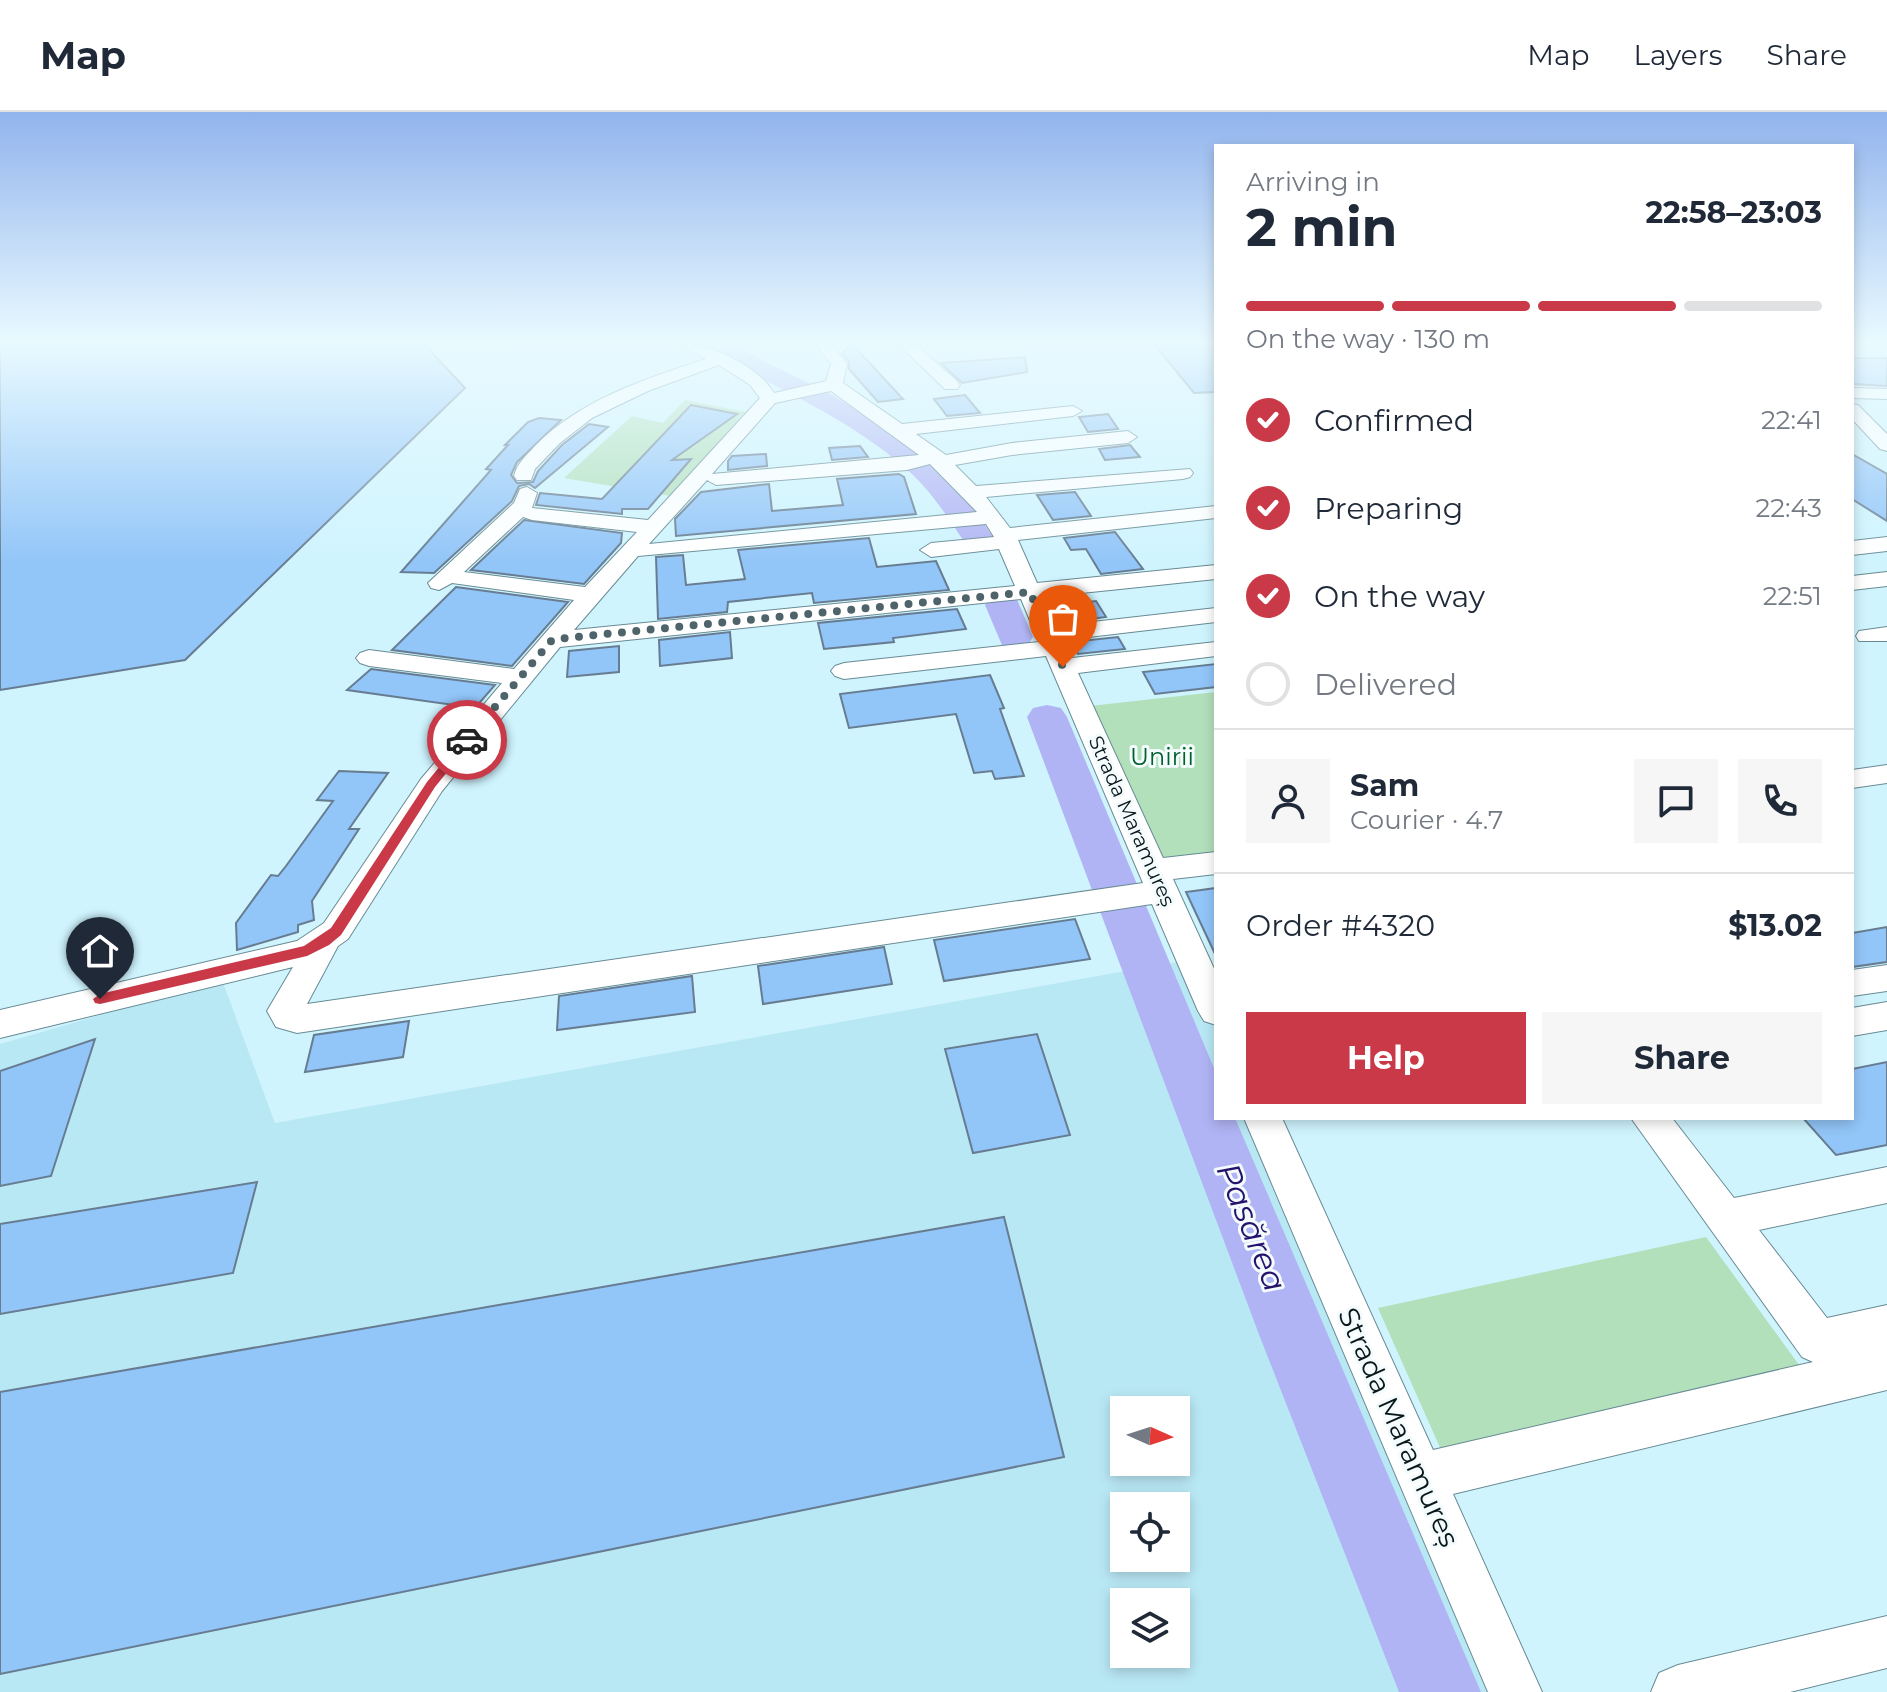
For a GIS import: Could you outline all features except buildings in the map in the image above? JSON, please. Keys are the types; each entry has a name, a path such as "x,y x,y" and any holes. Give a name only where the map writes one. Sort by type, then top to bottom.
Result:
{"street":[{"path":"583,417 554,439 526,467 519,491 524,505 448,581 591,595"},
{"path":"0,1024 307,951 324,942 336,931 431,785 591,595 648,539 754,417"},
{"name":"Strada Maramureș","path":"883,417 940,459 987,518 1021,592 1056,650 1214,1006"},
{"path":"902,430 1021,417"},
{"path":"1860,417 1887,445"},
{"path":"716,479 907,464 1128,437"},
{"path":"931,550 960,548 987,518 1183,473"},
{"path":"519,491 648,539 987,518 1214,512"},
{"path":"1854,548 1887,544"},
{"path":"552,640 1214,572"},
{"path":"1854,583 1887,579"},
{"path":"1056,650 1214,615"},
{"path":"844,671 1056,650 1214,649"},
{"path":"369,658 520,678"},
{"path":"1854,779 1887,774"},
{"path":"324,942 285,1011 288,1017 313,1016 1101,900 1160,884 1214,864"},
{"path":"1854,983 1887,978"},
{"path":"1854,1022 1887,1016"},
{"name":"Strada Maramureș","path":"1264,1120 1515,1692"},
{"path":"1652,1120 1818,1342 1887,1326"},
{"path":"1725,1218 1887,1185"},
{"path":"1421,1477 1887,1367"},
{"path":"1678,1692 1887,1642"}],"shaded area":[{"path":"1193,959 1214,1006 1214,1120 1264,1120 1515,1692 0,1692 0,1044 222,980 275,1123"}],"green space":[{"path":"631,417 663,423 669,417 741,417 671,496 564,478"},
{"name":"Unirii","path":"1214,692 1214,863 1156,870 1081,707"},
{"path":"1706,1237 1813,1384 1450,1470 1378,1308"}],"waterway":[{"name":"Pasărea","path":"851,417 925,470 953,501 977,537"},
{"name":"Pasărea","path":"1003,605 1015,637"},
{"name":"Pasărea","path":"1047,717 1293,1337 1440,1692"}],"way so far":[{"path":"467,740 552,640 566,638 1030,592 1063,667"}],"route":[{"path":"100,999 307,951 324,942 336,931 431,785 467,740"}]}
